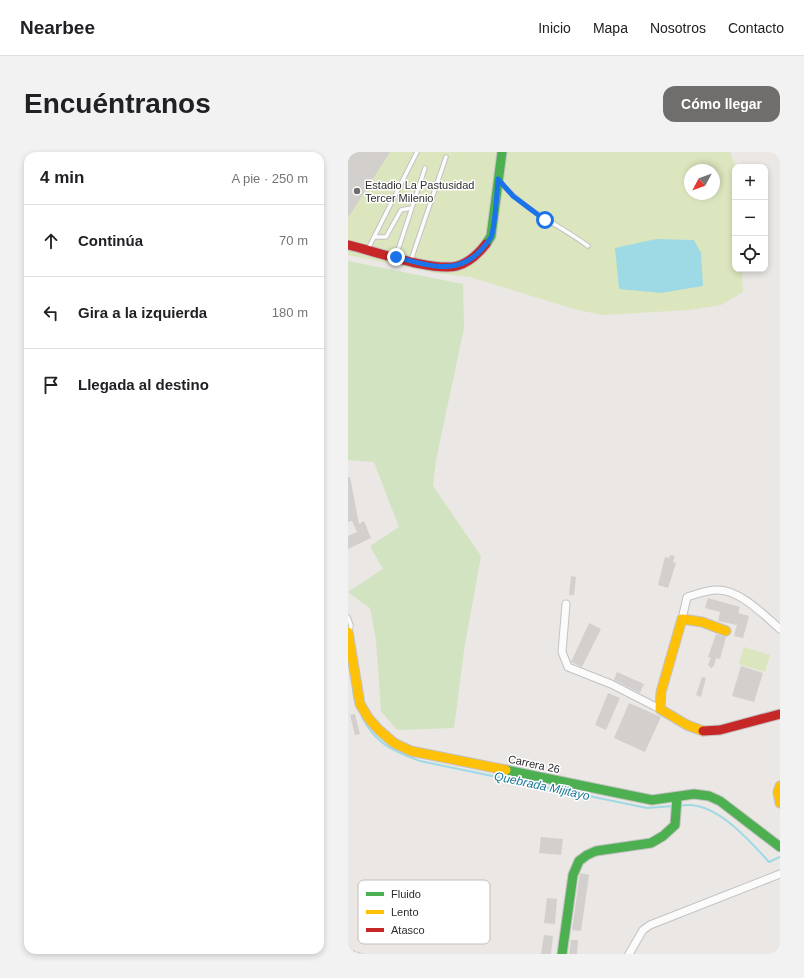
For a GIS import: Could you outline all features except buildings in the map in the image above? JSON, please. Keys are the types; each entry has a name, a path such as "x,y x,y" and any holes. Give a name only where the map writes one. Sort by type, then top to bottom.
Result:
{"street":[{"path":"348,245 440,268 451,267 467,262 477,254 491,236 502,152"},
{"path":"660,709 661,692 687,597 718,590 729,593 749,602 780,628"},
{"path":"566,604 562,652 568,667 610,684 660,709 684,724 705,732 718,730 768,715 780,714"},
{"path":"682,619 702,622 726,631"},
{"name":"Carrera 26","path":"349,633 360,704 369,719 394,743 411,751 652,800 677,798 694,794 709,796 720,801 780,847"},
{"path":"780,786 778,792 780,803"},
{"path":"562,954 565,920 574,869 580,859 592,852 608,848 649,844 671,830 675,825 677,798"},
{"path":"630,954 643,930 650,925 780,874"}],"lane":[{"path":"368,250 417,152"},
{"path":"411,261 446,157"},
{"path":"396,257 425,168"},
{"path":"498,179 519,201 545,220 588,246"},
{"path":"374,237 386,237 401,210 411,208"},
{"path":"348,617 352,625 349,633"}],"path":[{"path":"348,949 364,954"}],"green space":[{"path":"348,152 730,152 735,164 732,164 732,272 742,272 743,292 721,305 689,310 602,315 574,309 470,277 435,273 348,255"},
{"path":"348,261 463,284 464,328 436,460 433,486 481,556 464,650 454,728 397,730 381,711 376,640 370,608 348,592 383,569 370,546 399,527 374,462 348,460"},
{"path":"744,647 770,655 765,672 739,664"}],"water":[{"path":"656,239 694,240 701,253 703,286 661,293 619,289 615,248"}],"waterway":[{"name":"Quebrada Mijitayo","path":"353,691 355,702"},
{"name":"Quebrada Mijitayo","path":"362,717 367,726 379,740 393,750 420,761 647,808 673,806"},
{"name":"Quebrada Mijitayo","path":"680,806 692,805 705,808 717,814 741,833 769,862 780,857"}],"traffic: fast":[{"path":"486,244 491,236 502,152"},
{"path":"506,770 652,800 694,794 709,796 720,801 780,847"},
{"path":"562,954 573,875 579,861 596,851 651,843 663,836 675,825 677,798"}],"traffic: slow":[{"path":"703,731 687,725 660,709 661,692 682,619 702,622 726,631"},
{"path":"348,632 360,704 369,719 379,730 394,743 411,751 506,770"},
{"path":"780,786 778,792 780,803"}],"traffic: jam":[{"path":"348,245 419,264 446,267 457,266 465,263 477,254 486,244"},
{"path":"703,731 720,730 780,714"}],"place":[{"name":"Estadio La Pastusidad Tercer Milenio","path":"357,191"}],"route":[{"path":"396,257 440,268 457,266 467,262 482,249 491,236 498,179 513,196 545,220"}]}
